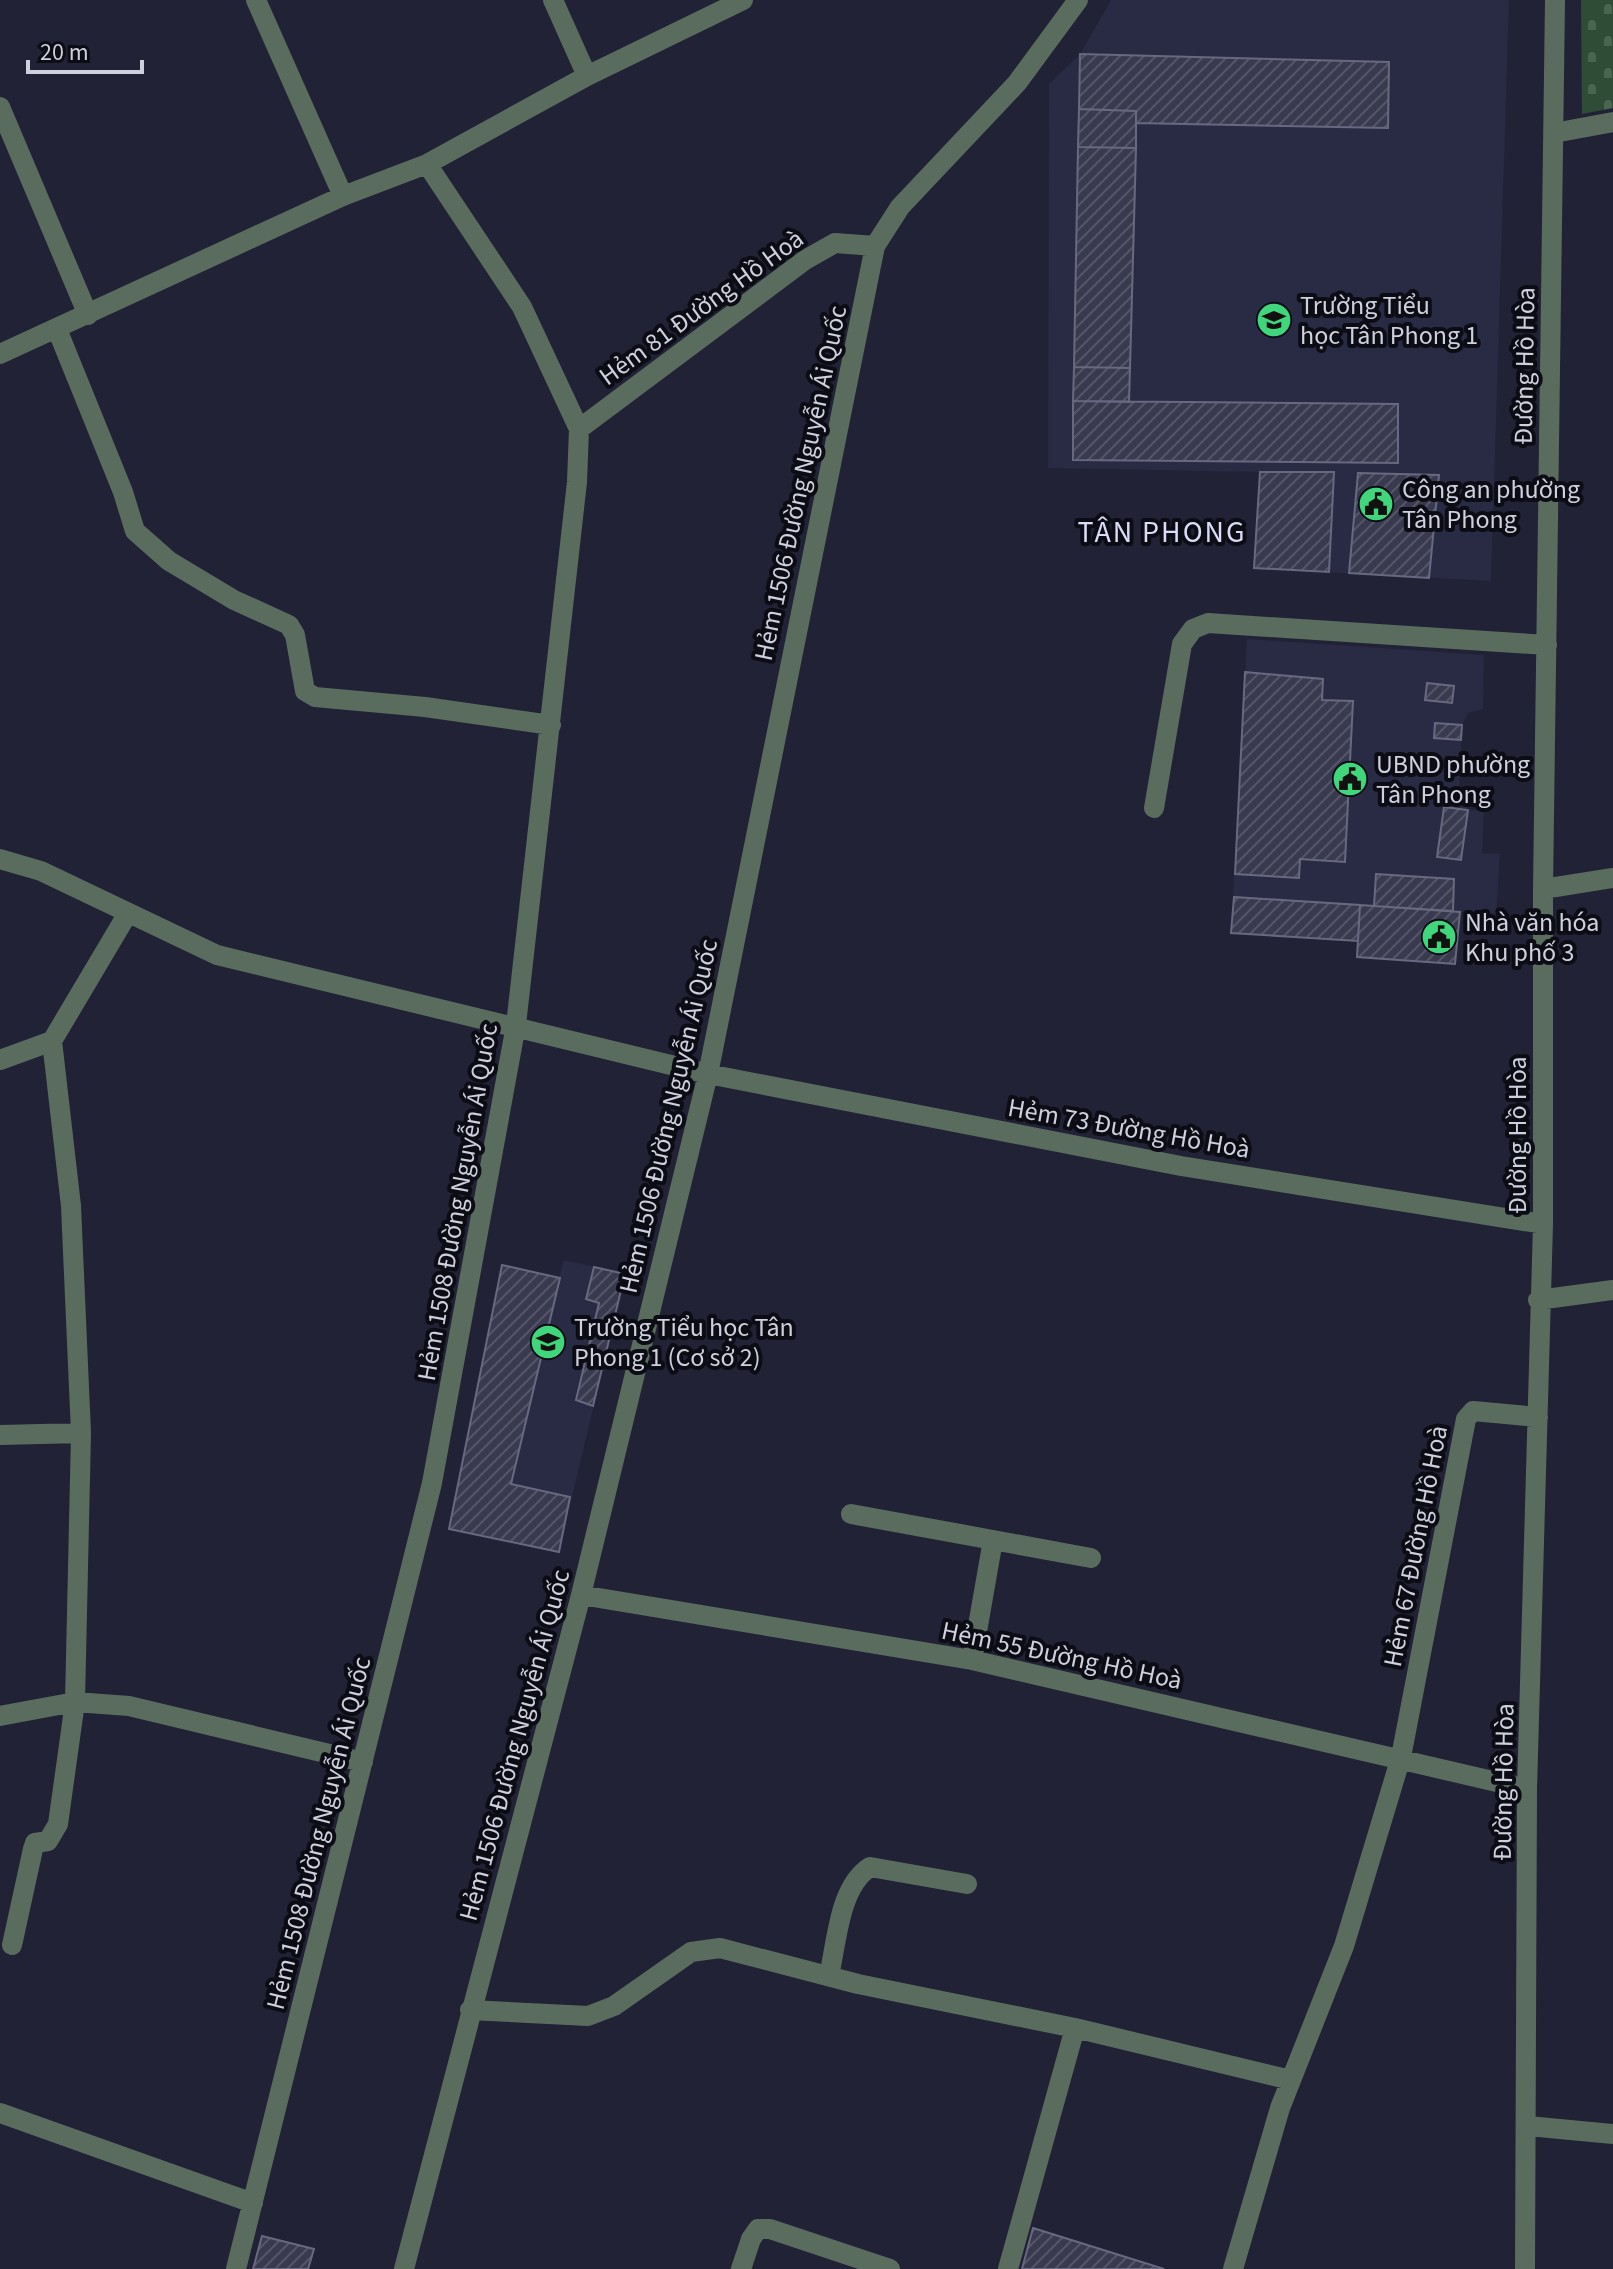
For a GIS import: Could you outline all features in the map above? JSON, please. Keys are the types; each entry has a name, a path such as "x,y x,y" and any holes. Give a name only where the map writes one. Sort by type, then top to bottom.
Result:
{"street":[{"path":"256,0 343,196"},
{"path":"553,0 587,76"},
{"path":"0,354 343,196 427,164 587,76 743,0"},
{"path":"875,246 900,207 1017,83 1078,0"},
{"name":"Đường Hồ Hòa","path":"1525,2269 1528,2126 1527,1789 1538,1417 1538,1300 1543,1224 1543,889 1555,0"},
{"path":"0,107 88,315"},
{"path":"1554,133 1613,122"},
{"path":"427,164 522,307 579,429"},
{"name":"Hẻm 81 Đường Hồ Hoà","path":"579,429 805,260 835,243 875,246"},
{"name":"Hẻm 1506 Đường Nguyễn Ái Quốc","path":"411,2268 470,2010 581,1595 708,1074 875,246"},
{"path":"57,329 123,492 135,531 169,561 234,600 289,625 295,635 305,691 315,697 425,707 551,725"},
{"name":"Hẻm 1508 Đường Nguyễn Ái Quốc","path":"236,2269 432,1483 516,1025 551,725 579,429"},
{"path":"1154,808 1182,644 1193,629 1208,623 1547,645"},
{"name":"Hẻm 73 Đường Hồ Hoà","path":"0,859 41,871 217,955 708,1074 1181,1166 1543,1224"},
{"path":"1543,889 1613,878"},
{"path":"12,1945 35,1843 48,1841 58,1824 75,1702 81,1433 71,1206 52,1041 128,913"},
{"path":"0,1060 52,1041"},
{"path":"1538,1300 1613,1290"},
{"name":"Hẻm 67 Đường Hồ Hoà","path":"1401,1757 1466,1419 1473,1411 1538,1417"},
{"path":"0,1435 81,1433"},
{"path":"851,1514 1091,1558"},
{"path":"972,1660 993,1540"},
{"name":"Hẻm 55 Đường Hồ Hoà","path":"581,1595 972,1660 1401,1757 1527,1789"},
{"path":"0,1716 75,1702 129,1706 363,1762"},
{"path":"1233,2269 1291,2080 1337,1969 1401,1757"},
{"path":"829,1976 849,1891 858,1875 870,1867 967,1884"},
{"path":"470,2010 588,2016 614,2006 680,1958 705,1949 736,1950 829,1976 1075,2028 1291,2080"},
{"path":"1008,2269 1075,2028"},
{"path":"0,2113 253,2203"},
{"path":"1528,2126 1613,2134"},
{"path":"741,2269 751,2239 758,2229 770,2229 890,2269"}],"shaded area":[{"name":"Trường Tiểu học Tân Phong 1","path":"1111,0 1509,0 1491,581 1254,568 1260,472 1048,468 1049,84 1080,54"},
{"name":"UBND phường Tân Phong","path":"1247,639 1484,655 1483,709 1468,713 1462,725 1459,790 1468,810 1484,811 1482,853 1500,854 1496,914 1360,905 1358,941 1231,933"},
{"name":"Trường Tiểu học Tân Phong 1 (Cơ sở 2)","path":"564,1260 625,1274 559,1552 449,1529 502,1265 559,1278"}],"green space":[{"path":"1581,0 1613,0 1613,108 1582,114"}],"building":[{"path":"1080,54 1389,62 1388,128 1136,123 1136,111 1079,109"},
{"path":"1079,109 1136,111 1136,148 1078,147"},
{"path":"1078,147 1136,148 1130,368 1074,367"},
{"path":"1074,367 1130,368 1129,402 1073,401"},
{"path":"1073,401 1398,404 1398,463 1073,460"},
{"path":"1260,472 1334,472 1329,572 1254,568"},
{"path":"1358,473 1439,475 1429,578 1349,573"},
{"path":"1245,672 1323,679 1322,700 1353,701 1345,862 1300,859 1299,878 1235,874"},
{"path":"1427,683 1454,686 1452,703 1425,700"},
{"path":"1435,723 1462,725 1461,740 1434,738"},
{"path":"1444,807 1468,810 1461,860 1437,857"},
{"path":"1376,874 1454,879 1453,911 1374,906"},
{"path":"1234,897 1360,905 1358,941 1231,933"},
{"path":"1360,905 1460,912 1455,964 1357,957"},
{"path":"502,1265 560,1278 511,1484 570,1497 559,1552 449,1529"},
{"path":"594,1267 625,1274 593,1406 576,1400 599,1303 586,1299"},
{"path":"1033,2228 1164,2269 1022,2269"},
{"path":"262,2236 314,2249 308,2269 253,2269"}],"place":[{"name":"Trường Tiểu học Tân Phong 1","path":"1274,320"},
{"name":"Công an phường Tân Phong","path":"1376,504"},
{"name":"UBND phường Tân Phong","path":"1350,779"},
{"name":"Nhà văn hóa Khu phố 3","path":"1439,937"},
{"name":"Trường Tiểu học Tân Phong 1 (Cơ sở 2)","path":"548,1342"}],"district":[{"name":"TÂN PHONG","path":"1162,532"}]}
